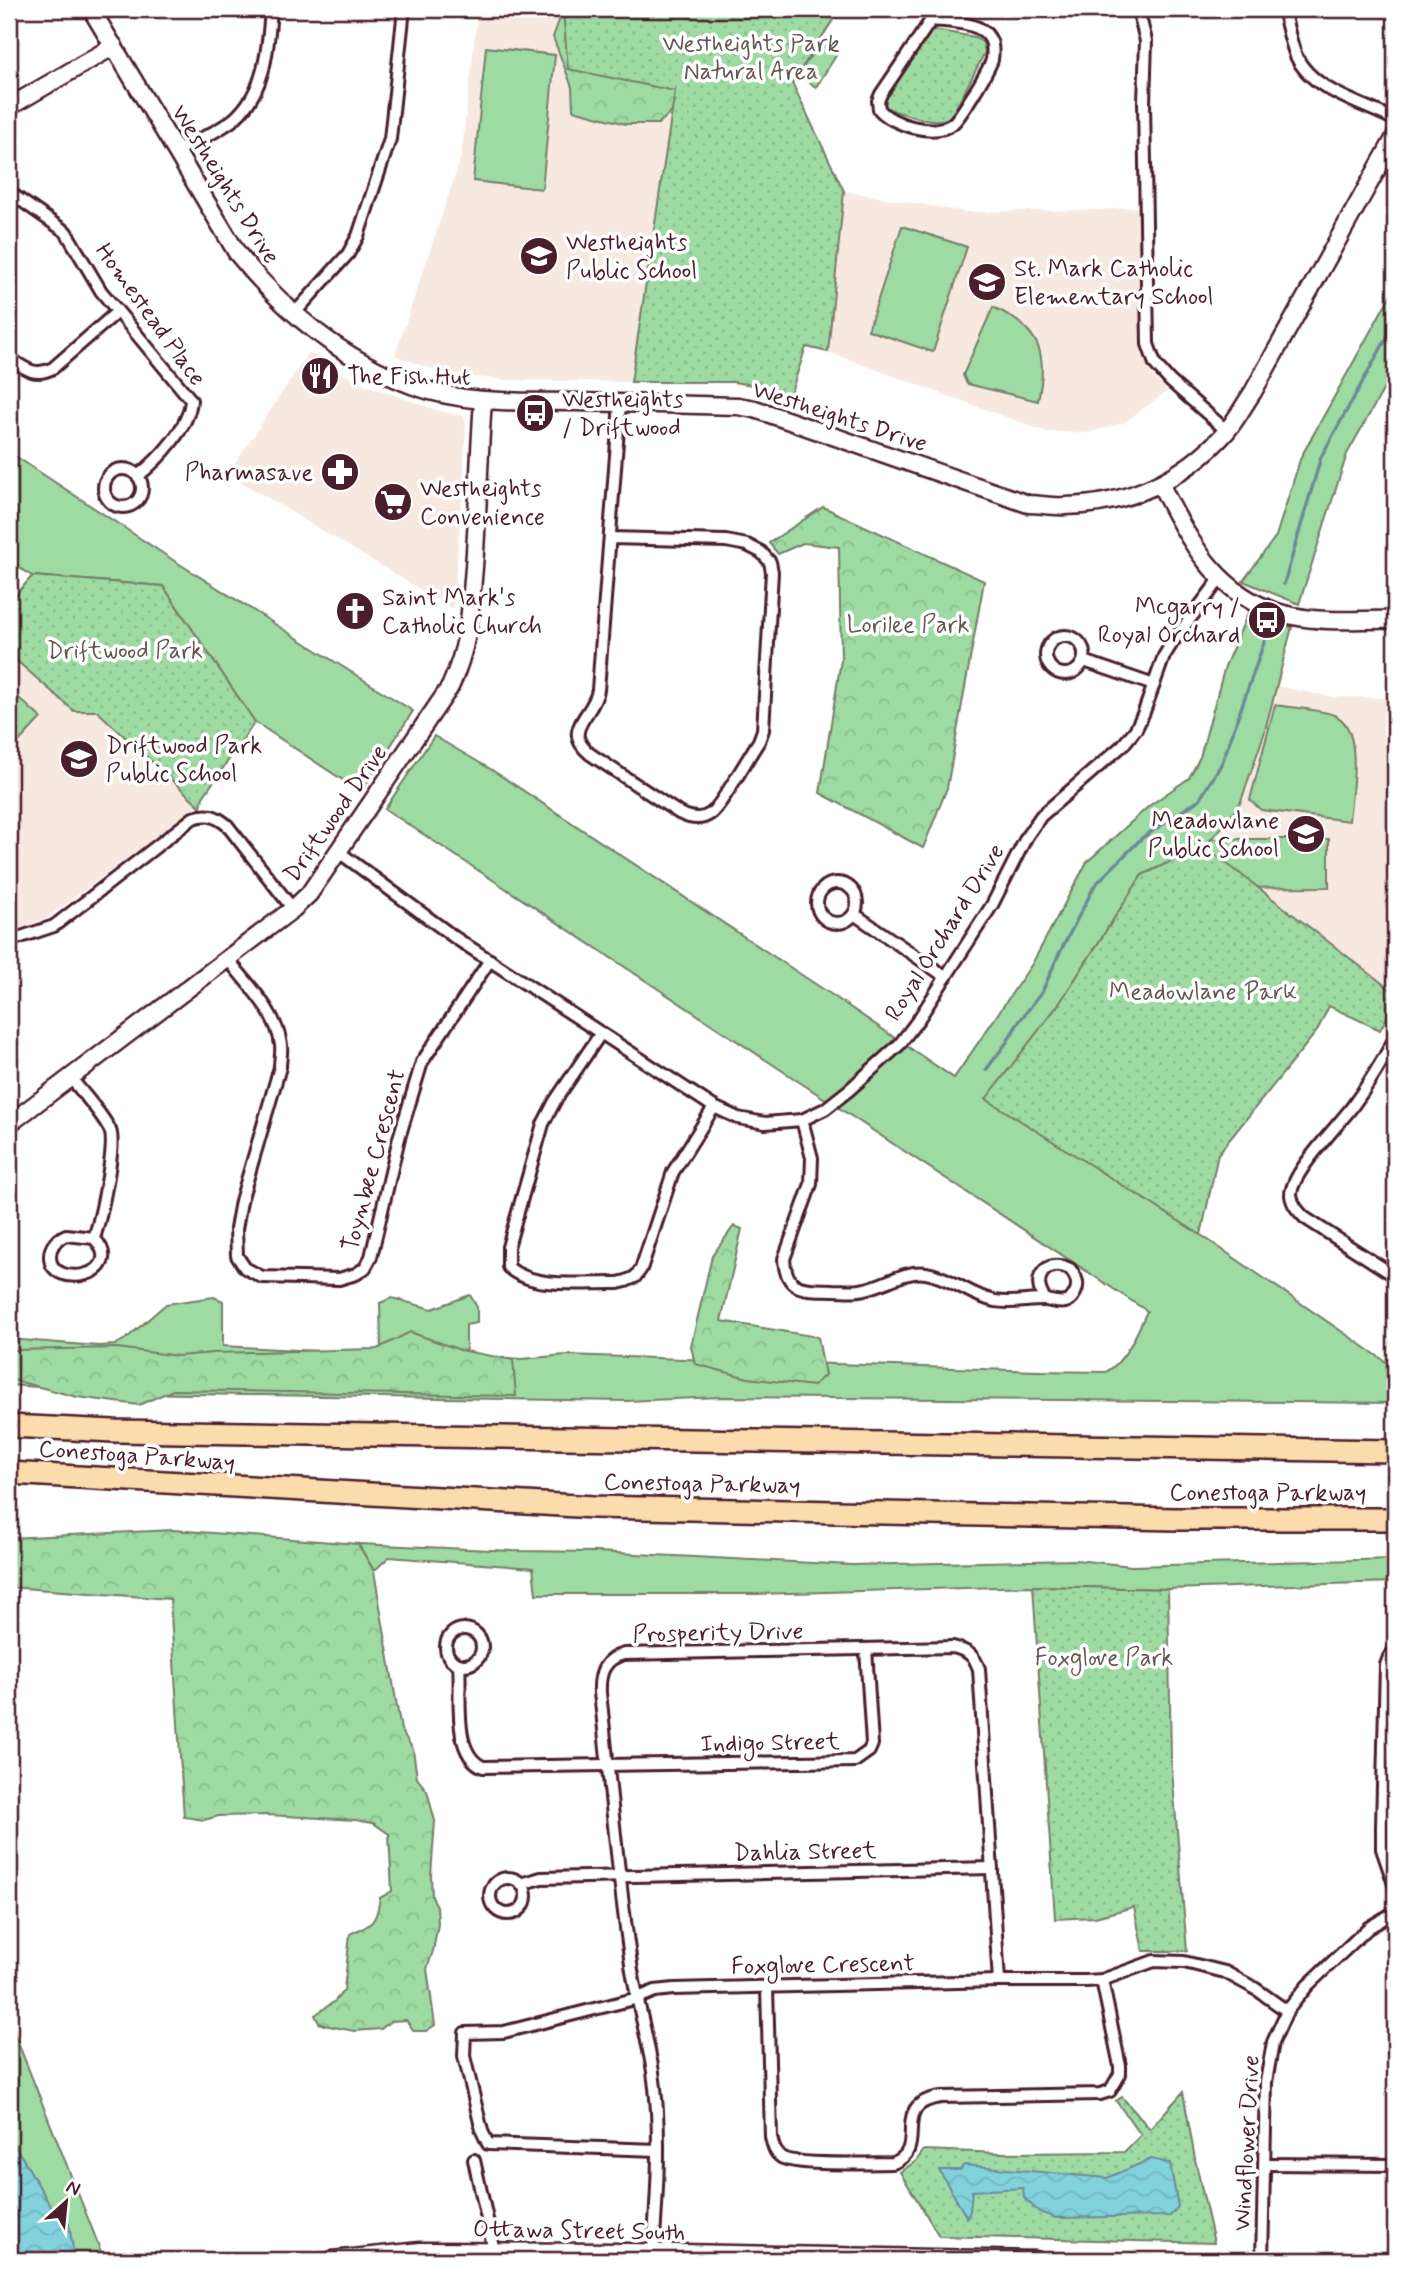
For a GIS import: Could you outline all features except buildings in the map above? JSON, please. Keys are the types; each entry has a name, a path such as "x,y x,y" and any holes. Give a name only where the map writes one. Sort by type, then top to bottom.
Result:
{"highway":[{"name":"Conestoga Parkway","path":"9,1426 114,1432 1395,1451"},
{"name":"Conestoga Parkway","path":"9,1473 594,1507 1177,1519 1395,1519"}],"street":[{"name":"Westheights Drive","path":"91,9 237,253 262,284 293,315 328,341 391,376 433,391 483,400 755,408 1028,503 1066,506 1105,501 1161,485 1200,457 1227,431 1253,393 1395,137"},
{"path":"177,151 233,119 250,101 263,75 271,9"},
{"path":"293,315 348,254 358,236 390,139 404,9"},
{"path":"1138,9 1146,41 1144,103 1148,344 1155,364 1170,381 1227,431"},
{"path":"1283,9 1292,43 1303,68 1317,81 1336,92 1395,120"},
{"path":"932,14 982,30 990,38 993,48 992,60 960,116 942,129 923,129 889,119 879,109 878,101 932,14"},
{"path":"9,107 114,46"},
{"name":"Homestead Place","path":"9,191 66,232 101,291 191,400 186,418 158,460 138,476"},
{"path":"9,358 28,371 44,373 53,369 117,312"},
{"name":"Driftwood Drive","path":"9,1124 228,959 309,894 450,687 462,661 468,634 478,520 483,400"},
{"path":"611,538 726,541 747,545 761,552 770,562 772,572 763,730 759,741 716,810 702,818 689,818 679,814 590,754 580,744 578,737 579,725 594,702 598,690 620,403"},
{"path":"1161,485 1180,526 1200,557 1220,579 1241,596 1262,607 1292,616 1395,620"},
{"name":"Royal Orchard Drive","path":"339,852 454,937 714,1107 738,1118 765,1123 802,1120 825,1109 899,1045 992,905 1027,836 1041,816 1123,746 1136,729 1164,656 1220,579"},
{"path":"1084,661 1154,685"},
{"path":"9,941 54,926 193,818 204,814 217,816 227,825 293,909"},
{"path":"854,914 946,977"},
{"name":"Toynbee Crescent","path":"228,959 269,1012 281,1045 280,1068 241,1201 236,1229 237,1256 245,1268 262,1277 339,1279 365,1268 422,1062 489,960"},
{"path":"601,1033 555,1101 543,1124 508,1247 508,1267 517,1275 535,1281 618,1283 635,1277 645,1260 673,1172 714,1107"},
{"path":"1395,1038 1381,1065 1350,1109 1298,1174 1291,1196 1296,1209 1305,1218 1395,1276"},
{"path":"71,1078 112,1137 99,1223 94,1238"},
{"path":"802,1120 812,1158 811,1184 784,1259 789,1280 797,1287 859,1291 901,1276 925,1273 942,1277 979,1296 996,1301 1046,1300"},
{"path":"66,1235 94,1238 103,1253 102,1262 93,1273 69,1275 55,1269 50,1258 59,1238 66,1235"},
{"name":"Prosperity Drive","path":"653,2253 658,2150 653,2072 630,1961 620,1875 600,1682 607,1661 624,1654 953,1647 966,1650 975,1657 979,1670 999,1981"},
{"name":"Indigo Street","path":"459,1664 460,1723 463,1740 469,1756 483,1767 855,1761 869,1751 872,1744 866,1649"},
{"path":"1395,1650 1386,1665 1382,1849 1395,1887"},
{"name":"Dahlia Street","path":"521,1884 541,1878 620,1875 992,1868"},
{"name":"Windflower Drive","path":"1262,2260 1268,2061 1273,2042 1287,2011 1308,1985 1368,1928 1395,1912"},
{"name":"Foxglove Crescent","path":"658,2150 488,2144 482,2132 464,2056 465,2033 504,2032 674,1989 1102,1980 1154,1961 1202,1965 1225,1972 1287,2011"},
{"path":"767,1987 773,2148 779,2155 795,2162 892,2163 900,2161 908,2151 913,2113 924,2100 941,2097 1100,2094 1110,2091 1120,2074 1120,2066 1102,1980"},
{"path":"474,2160 494,2251"},
{"path":"1265,2164 1395,2165"},
{"name":"Ottawa Street South","path":"332,2260 421,2251 494,2251 1036,2260"}],"shaded area":[{"name":"Westheights Public School","path":"478,9 563,10 675,90 631,382 504,380 467,376 426,367 395,355 461,158"},
{"name":"St. Mark Catholic Elementary School","path":"844,191 966,212 1139,207 1141,352 1153,377 1168,391 1123,423 1088,433 1047,432 828,352"},
{"path":"309,352 366,385 440,411 463,416 466,422 463,486 453,609 228,474"},
{"name":"Driftwood Park Public School","path":"9,654 74,711 97,711 201,807 190,811 47,918 9,933"},
{"name":"Meadowlane Public School","path":"1275,686 1333,697 1395,698 1395,993 1204,846 1228,821 1264,734"}],"green space":[{"name":"Westheights Park Natural Area","path":"561,9 840,9 792,83 809,119 674,110 658,124 626,124 573,110 572,87 553,37 563,10"},
{"path":"561,9 840,9 792,83 844,191 828,352 806,347 790,395 760,386 733,382 631,382 675,91 568,69"},
{"path":"934,30 975,37 983,43 985,52 952,116 929,120 888,109 884,106 884,98 928,32"},
{"path":"819,43 837,54 816,87 798,75"},
{"path":"486,47 555,55 542,189 473,181"},
{"path":"902,226 967,247 933,352 868,330"},
{"path":"1395,287 1395,369 1347,454 1299,604 1243,581 1276,536 1301,457"},
{"path":"993,307 1021,324 1037,344 1042,369 1038,401 967,384 963,375"},
{"path":"9,452 173,560 413,711 361,792 255,722 163,586 32,576 9,561"},
{"name":"Lorilee Park","path":"823,507 984,581 947,788 923,848 820,793 841,660 839,547 803,543 778,554 769,543"},
{"name":"Driftwood Park","path":"32,576 163,586 255,722 203,797 201,807 97,711 74,711 9,654 9,603"},
{"path":"1248,613 1277,625 1292,627 1264,734 1241,801 1228,821 1211,839 1329,839 1329,887 1211,888 1210,840 1204,846 1142,875 1061,1001 987,1099 1201,1235 1395,1368 1395,1403 721,1397 626,1401 131,1393 9,1385 9,1339 115,1345 166,1304 214,1297 223,1301 223,1346 353,1353 381,1351 380,1303 392,1298 432,1309 470,1295 477,1307 477,1323 466,1325 466,1355 522,1359 566,1355 1106,1372 1120,1361 1147,1311 385,809 434,736 492,770 954,1078 1032,964 1087,862 1149,806 1189,778 1200,757 1225,666"},
{"path":"9,689 41,718 13,748 9,744"},
{"path":"1275,705 1327,713 1344,722 1350,733 1354,763 1349,821 1261,810 1250,800"},
{"name":"Meadowlane Park","path":"1204,846 1395,993 1395,1003 1380,1030 1329,1006 1317,1031 1218,1154 1201,1235 986,1099 1061,1001 1142,875"},
{"path":"734,1226 742,1229 721,1321 818,1337 825,1375 813,1386 748,1378 695,1364 691,1346 712,1256"},
{"path":"410,1332 460,1350 513,1360 516,1396 173,1390 139,1405 77,1397 9,1379 9,1351 13,1350 117,1348 178,1356 377,1349"},
{"path":"173,1530 358,1544 374,1571 401,1730 413,1749 417,1778 427,1791 435,1821 431,1876 438,1924 427,1969 435,2025 426,2031 414,2031 406,2020 391,2021 381,2029 354,2031 319,2023 315,2015 335,2001 344,1990 350,1934 373,1920 380,1898 392,1891 389,1834 373,1823 355,1820 268,1815 219,1816 204,1820 184,1817 170,1599 9,1587 9,1538"},
{"path":"358,1544 597,1552 852,1565 1076,1560 1132,1566 1395,1559 1395,1582 1169,1589 1033,1586 756,1594 536,1594 533,1568 389,1557 374,1571"},
{"name":"Foxglove Park","path":"1033,1586 1168,1589 1171,1758 1187,1951 1143,1951 1134,1907 1095,1917 1055,1919"},
{"path":"9,2020 93,2231 104,2260 9,2260"},
{"path":"1183,2092 1214,2243 939,2236 900,2172 916,2161 924,2150 1001,2153 1124,2152 1141,2135 1116,2101 1122,2097 1150,2129"}],"water":[{"path":"9,2135 53,2210 69,2224 74,2255 71,2260 9,2260"},
{"path":"1151,2159 1170,2163 1178,2207 1170,2216 1056,2218 1039,2212 1024,2198 1023,2188 972,2191 967,2218 939,2170 960,2170 964,2165 1107,2178"}],"waterway":[{"path":"1284,584 1321,457 1395,323"},
{"path":"986,1070 1042,992 1095,885 1142,838 1200,799 1222,763 1267,634"}],"place":[{"name":"Westheights Public School","path":"539,256"},
{"name":"St. Mark Catholic Elementary School","path":"987,282"},
{"name":"The Fish Hut","path":"320,376"},
{"name":"Westheights / Driftwood","path":"535,413"},
{"name":"Pharmasave","path":"340,472"},
{"name":"Westheights Convenience","path":"393,502"},
{"name":"Saint Mark's Catholic Church","path":"355,611"},
{"name":"Mcgarry / Royal Orchard","path":"1267,620"},
{"name":"Driftwood Park Public School","path":"79,759"},
{"name":"Meadowlane Public School","path":"1306,834"}]}
